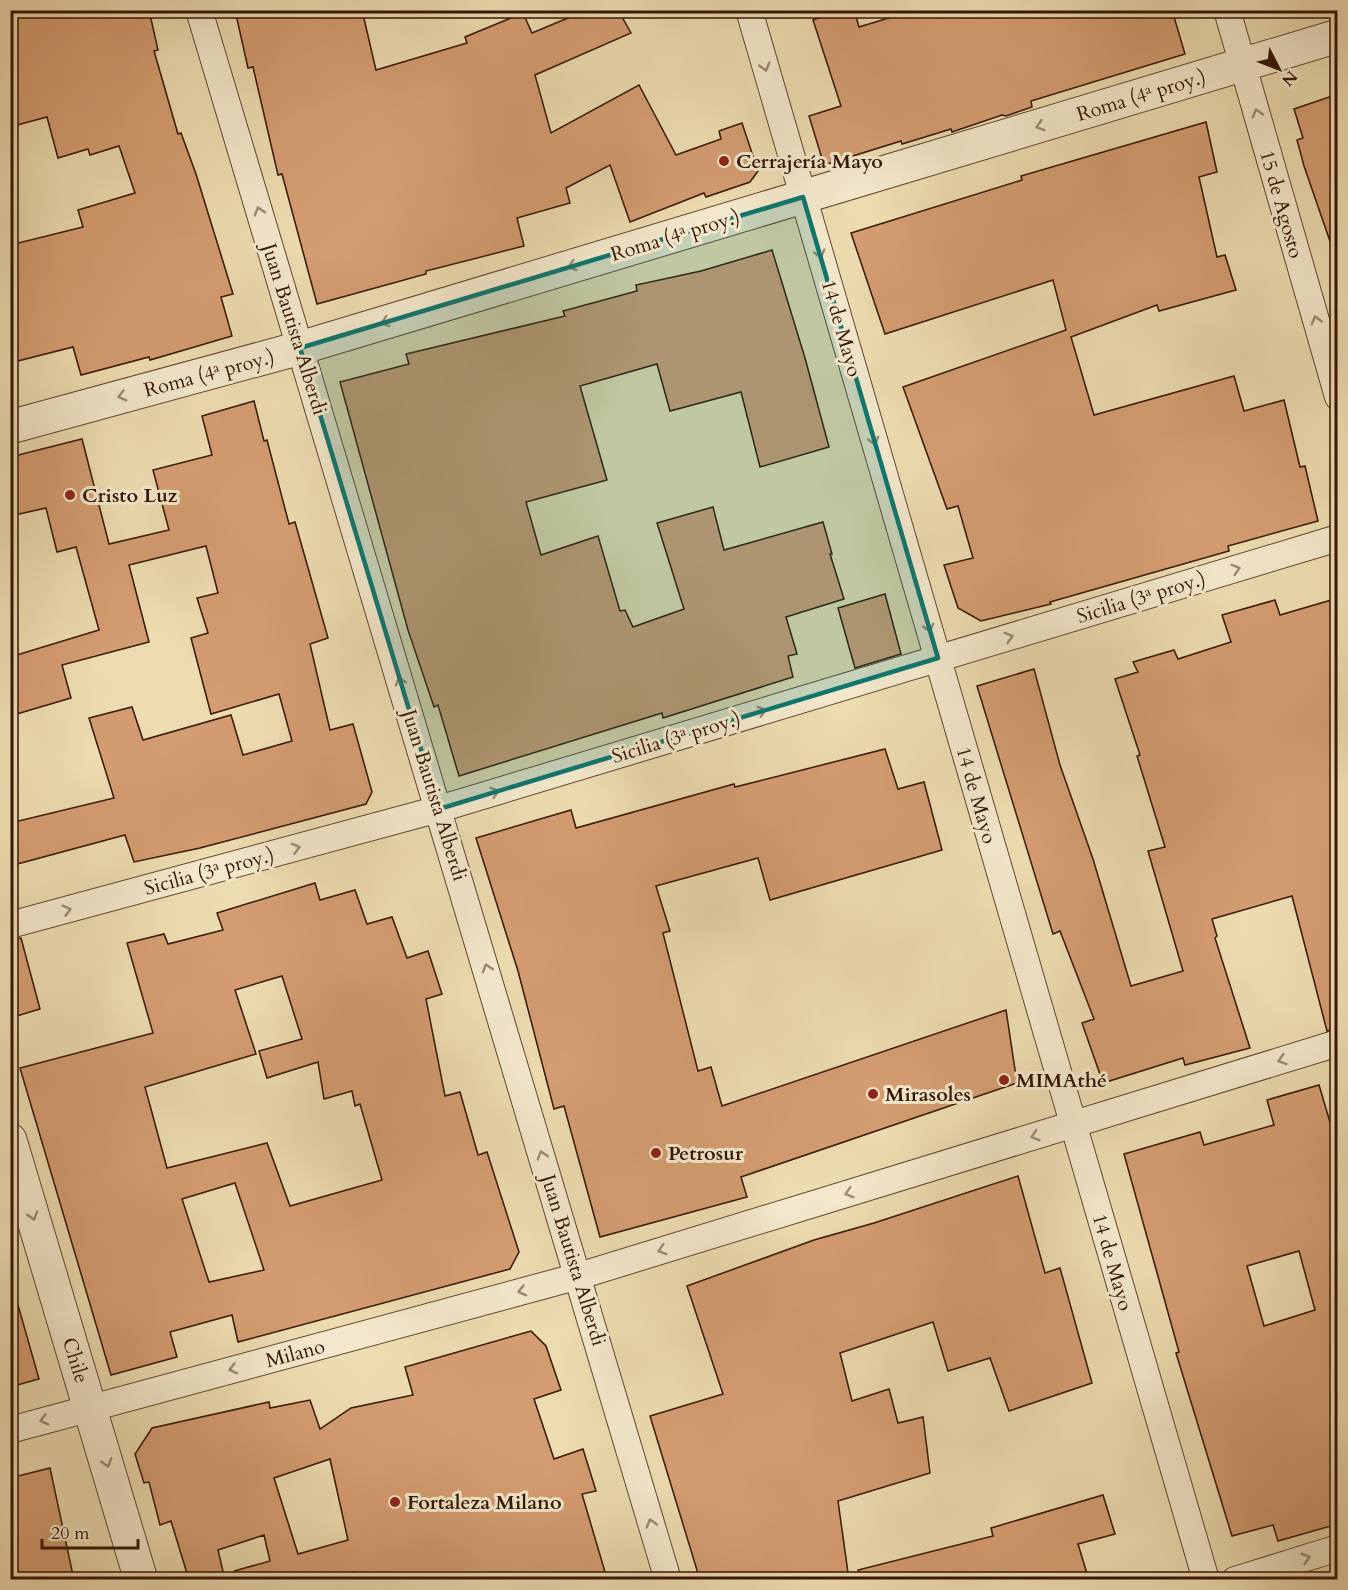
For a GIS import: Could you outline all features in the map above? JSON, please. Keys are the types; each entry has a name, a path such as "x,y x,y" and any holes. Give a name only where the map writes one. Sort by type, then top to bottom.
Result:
{"street":[{"name":"Juan Bautista Alberdi","path":"199,10 668,1580"},
{"name":"14 de Mayo","path":"749,10 1206,1580"},
{"name":"15 de Agosto","path":"1227,10 1338,397"},
{"name":"Roma (4ª proy.)","path":"10,427 300,348 1338,36"},
{"name":"Sicilia (3ª proy.)","path":"10,925 439,809 1338,538"},
{"name":"Milano","path":"10,1430 579,1276 1338,1042"},
{"name":"Chile","path":"10,1140 141,1580"},
{"path":"1235,1580 1338,1548"}],"highlighted area":[{"path":"803,197 938,658 439,809 300,348"}],"building":[{"path":"10,10 149,10 158,50 154,51 178,134 181,133 196,174 233,294 221,297 232,336 150,360 149,357 81,375 73,347 10,363 10,245 83,227 78,210 135,193 119,146 90,155 88,149 58,158 47,117 10,127"},
{"path":"235,10 362,10 376,70 467,43 465,37 523,13 532,33 587,10 618,10 631,33 535,75 551,133 639,85 676,155 721,139 719,131 742,123 758,171 750,182 706,197 704,193 630,222 610,165 566,188 570,203 517,218 524,246 426,271 426,274 317,304 282,174 278,175 253,67 248,68"},
{"path":"844,10 854,10 859,27 915,10 1172,10 1185,54 1031,101 1032,107 1006,116 1002,115 952,132 951,129 902,144 901,141 824,165 809,116 841,106 813,20"},
{"path":"1338,94 1338,247 1332,247 1304,166 1297,140 1303,138 1294,109"},
{"path":"1206,122 1217,172 1199,177 1217,257 1225,255 1236,290 1159,311 1157,305 1071,337 1094,415 1234,376 1244,411 1284,400 1300,467 1305,466 1318,521 1228,546 1229,551 1050,602 1051,604 981,621 958,608 944,565 973,558 958,506 947,509 903,387 1066,330 1053,280 885,334 851,233 1022,180 1021,176"},
{"path":"772,250 829,447 760,467 741,392 670,411 657,364 580,386 607,480 526,502 541,555 598,536 620,611 625,610 633,627 684,609 657,523 713,507 724,550 823,522 844,599 786,617 797,654 788,656 793,677 663,718 662,713 459,776 438,705 434,707 408,630 340,382 409,364 406,354 565,316 563,311 637,291 636,285 701,271"},
{"path":"254,401 264,441 267,440 289,524 295,522 328,638 310,644 330,730 353,724 372,792 366,804 200,848 134,862 125,835 10,866 10,823 114,798 89,718 132,707 143,740 231,715 243,755 292,741 279,694 211,714 191,638 208,633 197,598 218,593 206,546 129,565 149,642 62,665 71,698 10,716 10,657 99,630 76,547 57,552 46,508 10,516 10,457 82,439 109,544 169,530 153,470 212,455 202,416"},
{"path":"885,594 901,654 855,668 838,608"},
{"path":"1338,598 1338,1028 1327,1031 1292,896 1212,919 1217,936 1215,938 1250,1048 1185,1065 1183,1058 1103,1083 1082,1023 1094,1019 1060,931 1053,934 977,686 1034,669 1060,765 1093,859 1131,986 1183,971 1148,851 1165,847 1137,756 1140,755 1115,679 1138,672 1133,662 1174,650 1178,659 1231,642 1222,615 1275,600 1280,615"},
{"path":"885,749 898,789 924,782 942,850 770,900 758,858 656,886 670,931 663,933 698,1071 711,1067 722,1106 1006,1010 1017,1083 741,1177 747,1197 600,1237 564,1106 554,1109 518,971 476,838 571,810 576,828 734,784 735,787"},
{"path":"315,883 320,900 355,890 367,924 392,917 407,958 428,951 442,994 426,999 445,1096 460,1092 478,1155 487,1152 519,1252 510,1269 238,1342 232,1315 170,1332 177,1357 111,1375 20,1068 153,1033 127,943 164,934 168,944 223,930 217,913","holes":["282,976 302,1039 259,1051 267,1078 318,1062 324,1099 352,1091 355,1106 360,1104 382,1180 290,1206 267,1143 167,1168 145,1087 256,1054 235,990","235,1183 264,1270 209,1282 182,1199"]},
{"path":"21,938 40,1009 10,1018 10,940"},
{"path":"1319,1085 1338,1149 1338,1524 1278,1541 1273,1525 1232,1536 1176,1353 1179,1352 1124,1154 1200,1132 1204,1145 1274,1125 1267,1100","holes":["1299,1251 1315,1310 1264,1326 1247,1266"]},
{"path":"1018,1176 1045,1273 1060,1268 1092,1383 1009,1411 990,1358 948,1371 933,1322 840,1353 852,1401 889,1389 898,1423 923,1417 930,1473 838,1501 849,1580 700,1580 650,1416 723,1394 687,1286 814,1240"},
{"path":"18,1305 39,1379 10,1387 10,1306"},
{"path":"531,1331 546,1346 561,1390 534,1399 554,1459 583,1449 596,1491 582,1494 605,1572 574,1580 356,1580 355,1572 323,1580 235,1580 234,1571 270,1561 264,1535 218,1550 225,1580 189,1580 171,1521 160,1525 149,1482 144,1483 135,1454 152,1428 269,1402 270,1408 310,1400 320,1429 351,1408 413,1395 405,1367","holes":["330,1459 348,1540 298,1554 274,1478"]},
{"path":"50,1468 74,1580 10,1580 10,1478"},
{"path":"1103,1495 1115,1534 1078,1544 1089,1580 859,1580 858,1570 993,1536 991,1528"}],"place":[{"name":"Cerrajería Mayo","path":"724,161"},
{"name":"Cristo Luz","path":"70,495"},
{"name":"MIMAthé","path":"1004,1080"},
{"name":"Mirasoles","path":"873,1094"},
{"name":"Petrosur","path":"656,1153"},
{"name":"Fortaleza Milano","path":"395,1502"}]}
